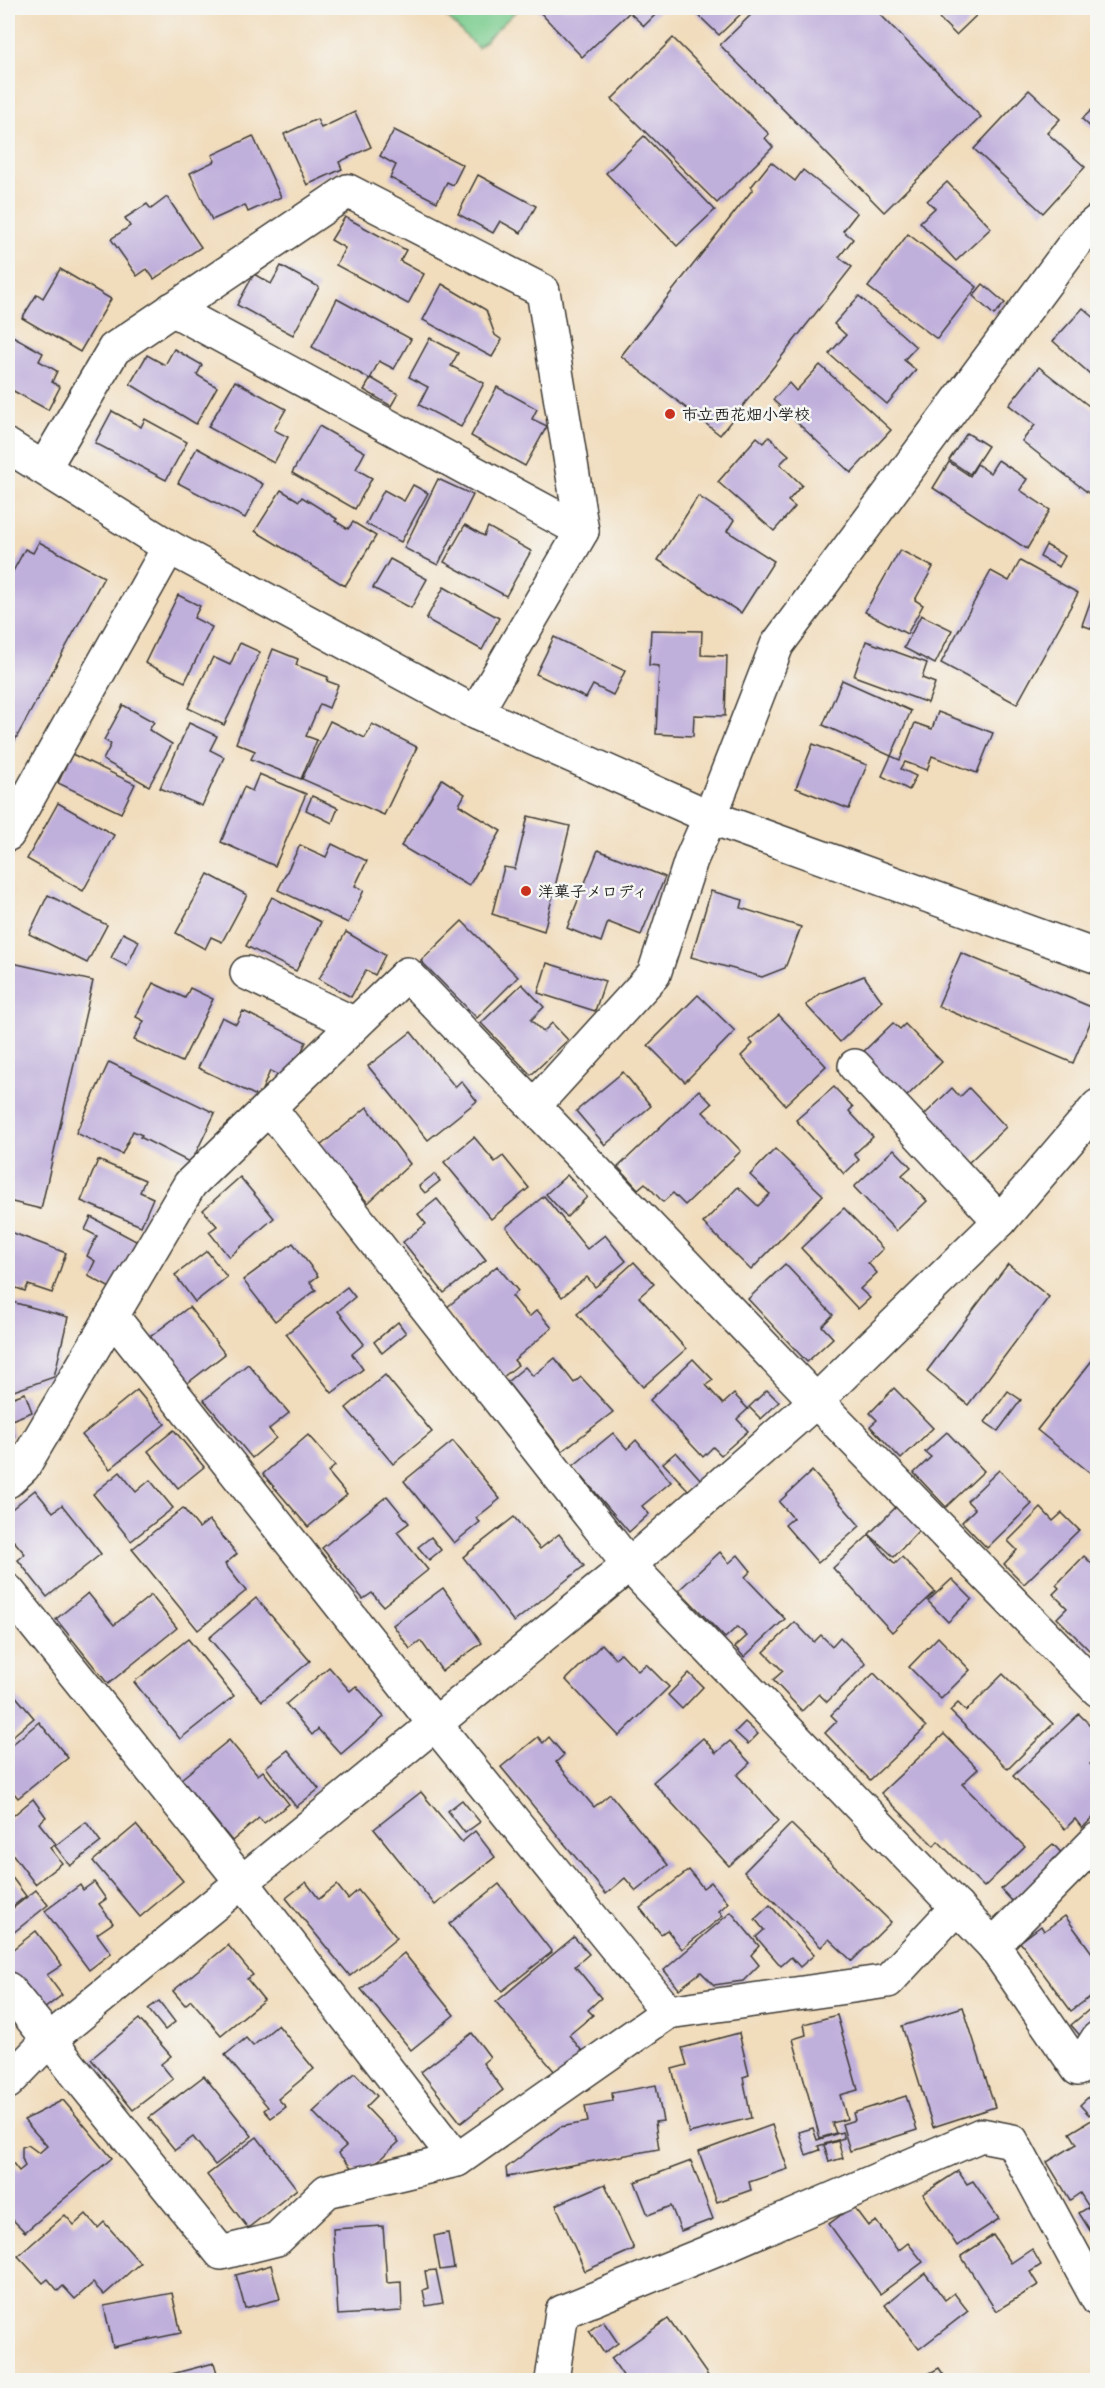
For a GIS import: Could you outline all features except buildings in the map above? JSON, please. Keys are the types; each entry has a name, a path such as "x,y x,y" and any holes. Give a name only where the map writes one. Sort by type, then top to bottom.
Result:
{"street":[{"path":"44,468 114,349 348,192 543,291 582,531 476,713"},
{"path":"534,1107 654,974 691,860 777,645 1081,235 1098,221"},
{"path":"172,309 582,531"},
{"path":"8,446 169,547 476,713 710,817 1098,957"},
{"path":"8,834 169,547"},
{"path":"247,973 355,1024"},
{"path":"8,1481 23,1467 190,1184 407,974 816,1401 1098,1690"},
{"path":"855,1066 999,1221"},
{"path":"8,2082 49,2040 629,1565 816,1401 999,1221 1098,1106"},
{"path":"269,1107 629,1565 993,1945 1078,2069 1098,2038"},
{"path":"112,1316 435,1724 668,2012"},
{"path":"8,1591 242,1882 457,2160"},
{"path":"993,1945 1098,1839"},
{"path":"8,1989 221,2253 277,2239 327,2191 457,2160 668,2012 888,1981 957,1907"},
{"path":"552,2380 562,2312 736,2241 981,2135 1012,2141 1098,2300"}],"green space":[{"path":"438,8 519,8 478,48"}],"place":[{"name":"市立西花畑小学校","path":"670,414"},
{"name":"洋菓子メロディ","path":"526,891"}]}
